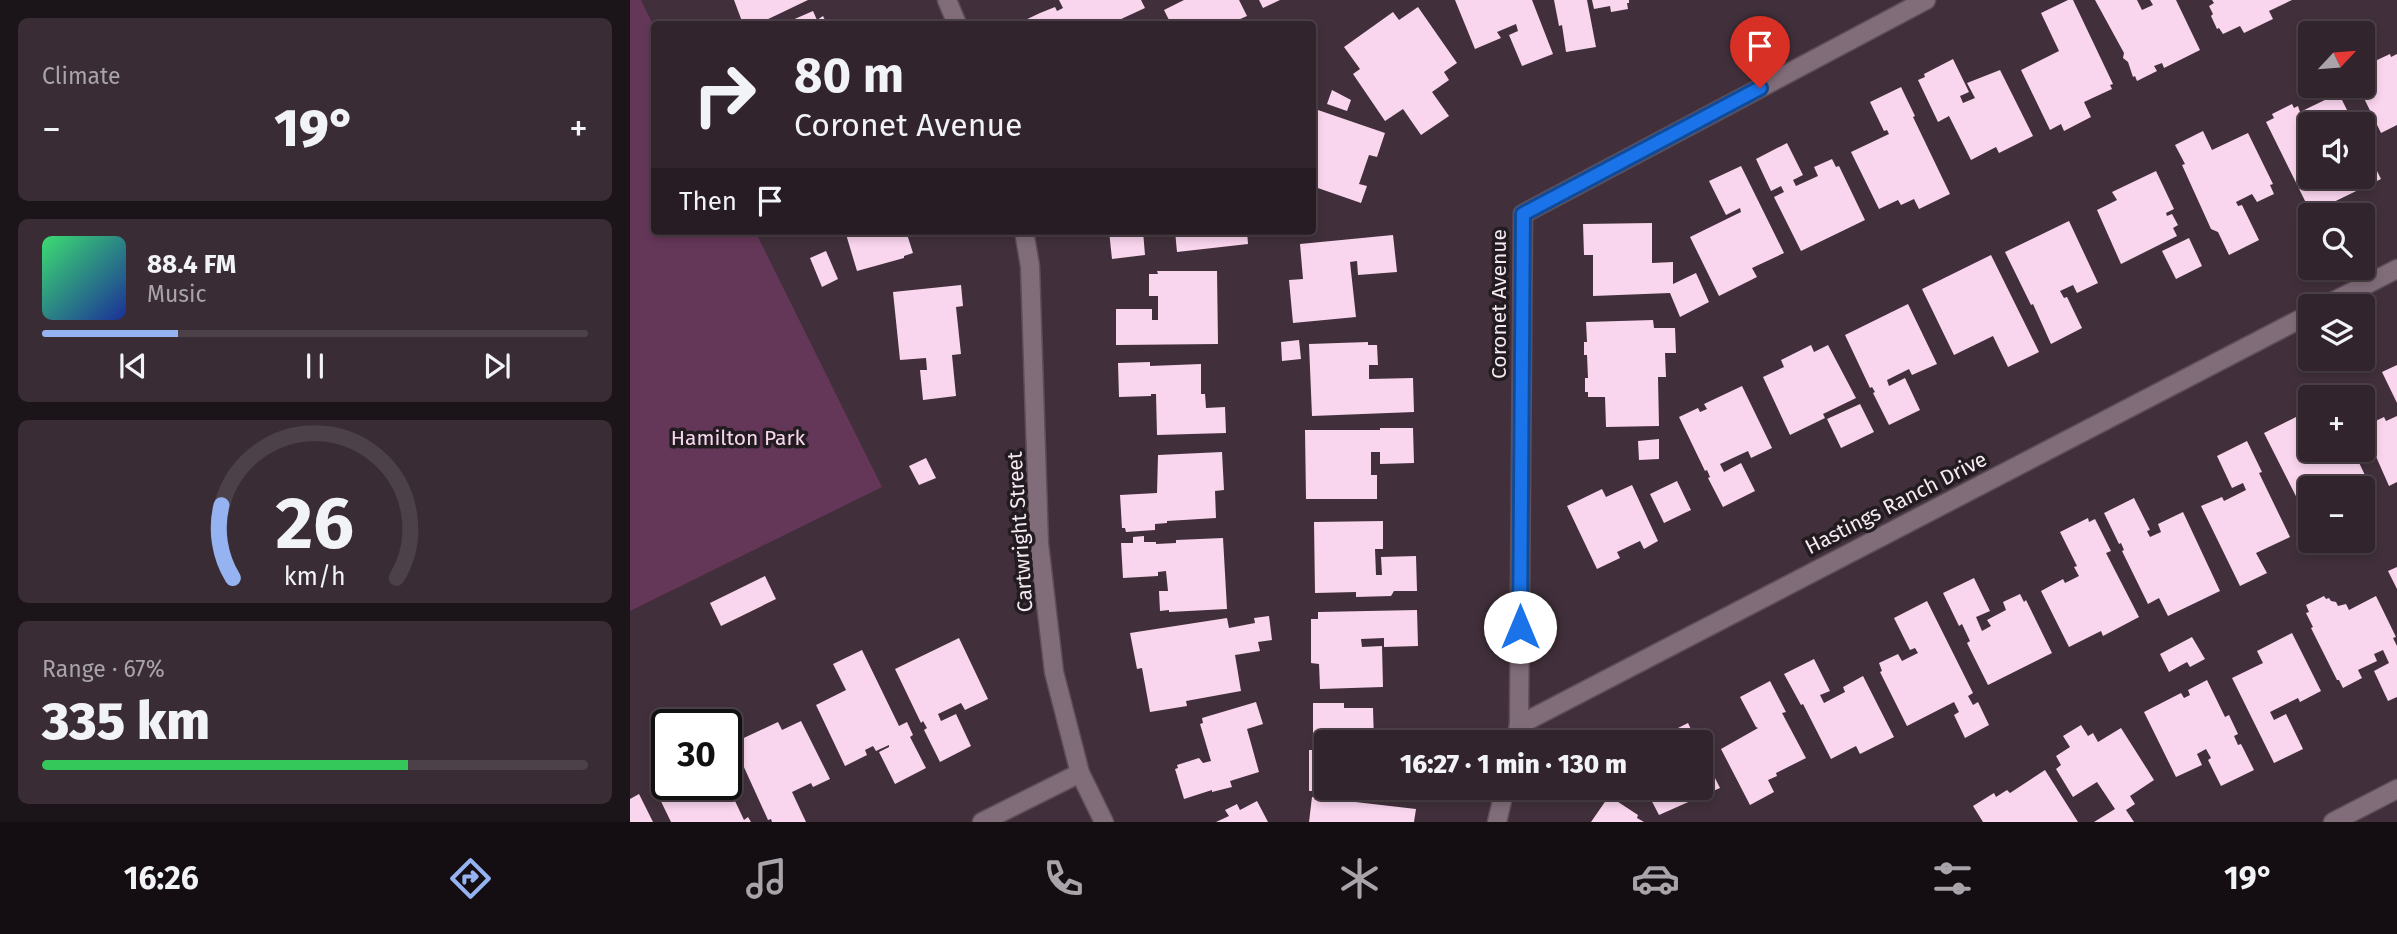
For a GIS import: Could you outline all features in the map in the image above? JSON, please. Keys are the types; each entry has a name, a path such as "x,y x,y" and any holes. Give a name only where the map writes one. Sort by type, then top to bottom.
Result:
{"street":[{"path":"947,0 956,21"},
{"name":"Coronet Avenue","path":"1517,730 1523,214 1926,0"},
{"name":"Cartwright Street","path":"1025,235 1030,266 1039,544 1054,672 1080,773 1104,822"},
{"path":"2348,294 2397,269"},
{"name":"Hastings Ranch Drive","path":"1525,730 2298,320"},
{"path":"982,822 1080,773"},
{"path":"2333,822 2397,789"},
{"path":"1497,822 1502,800"}],"green space":[{"name":"Hamilton Park","path":"630,0 641,0 651,21 651,235 757,235 882,487 630,611"}],"building":[{"path":"734,0 808,0 764,21 742,21"},
{"path":"1059,0 1141,0 1145,8 1120,21 1023,21 1055,7 1057,11 1063,8"},
{"path":"1184,0 1239,0 1247,16 1236,21 1170,21 1164,10"},
{"path":"1259,0 1280,0 1263,8"},
{"path":"1455,0 1532,0 1553,54 1522,66 1509,35 1518,31 1516,24 1497,32 1501,38 1475,49"},
{"path":"1554,0 1587,0 1596,47 1566,52 1562,25 1559,26"},
{"path":"1592,0 1629,0 1629,3 1628,9 1611,12 1610,6 1594,9"},
{"path":"2073,0 2113,84 2110,85 2112,89 2084,102 2091,117 2064,131 2061,124 2050,130 2021,70 2059,51 2041,13"},
{"path":"2095,0 2137,0 2142,10 2153,5 2150,0 2176,0 2200,50 2164,68 2162,63 2154,66 2157,71 2137,81"},
{"path":"2212,0 2292,0 2269,11 2273,19 2244,33 2240,26 2223,34 2217,29 2211,16 2213,14 2209,6 2214,3"},
{"path":"1418,7 1457,63 1444,72 1449,80 1432,92 1449,116 1421,135 1403,109 1385,121 1353,74 1360,69 1344,47 1393,12 1399,20"},
{"path":"813,11 817,20 823,16 826,21 790,21"},
{"path":"2390,54 2391,57 2397,54 2397,125 2381,133 2375,121 2375,112 2371,112 2364,98 2375,98 2375,61"},
{"path":"1953,59 1969,92 1960,96 1963,103 1975,98 1967,83 2000,70 2033,136 1999,153 1996,147 1971,160 1949,116 1938,122 1918,80"},
{"path":"1901,87 1950,194 1919,209 1914,199 1901,205 1898,200 1879,209 1851,152 1889,134 1887,130 1884,131 1870,102"},
{"path":"1332,90 1351,100 1347,111 1327,104"},
{"path":"2329,98 2341,98 2348,112 2300,112"},
{"path":"2292,104 2294,108 2298,106 2298,187 2266,122 2274,118 2272,114"},
{"path":"1318,110 1385,133 1377,157 1369,155 1359,184 1367,186 1361,203 1316,187"},
{"path":"2203,131 2212,150 2248,133 2273,184 2270,185 2274,194 2257,202 2252,194 2236,202 2238,206 2242,205 2259,240 2229,255 2218,232 2211,229 2175,145"},
{"path":"1787,143 1803,175 1793,180 1796,186 1818,176 1814,167 1832,159 1836,167 1839,166 1865,220 1801,251 1774,197 1784,192 1781,186 1771,191 1756,159"},
{"path":"1741,166 1784,253 1752,268 1757,277 1719,296 1690,237 1741,212 1740,208 1726,215 1709,181"},
{"path":"2375,167 2381,179 2375,182"},
{"path":"2156,171 2174,209 2166,213 2167,216 2172,214 2178,225 2173,228 2177,236 2121,264 2097,210 2117,200 2112,192"},
{"path":"2299,189 2360,189 2332,203 2306,203"},
{"path":"2069,221 2098,283 2077,293 2073,285 2060,291 2064,298 2067,297 2082,328 2051,344 2005,252"},
{"path":"1652,223 1652,263 1673,262 1673,284 1696,273 1709,302 1680,317 1670,293 1593,296 1593,255 1584,255 1583,224"},
{"path":"846,235 907,235 913,253 857,271"},
{"path":"1109,235 1143,235 1145,255 1112,259"},
{"path":"1175,235 1247,235 1248,244 1177,252"},
{"path":"1393,235 1397,272 1358,275 1357,261 1350,262 1356,317 1293,323 1289,280 1303,279 1300,244"},
{"path":"2189,238 2202,266 2176,279 2162,251"},
{"path":"826,251 838,279 822,287 810,258"},
{"path":"1991,255 2039,352 2008,367 1993,336 1954,355 1922,289"},
{"path":"1157,271 1217,271 1218,344 1116,345 1116,309 1152,309 1152,320 1158,320 1158,296 1149,296 1149,274 1158,274"},
{"path":"961,285 963,306 956,307 961,354 952,355 956,396 923,400 920,370 927,370 926,358 900,360 893,292"},
{"path":"1908,304 1937,364 1912,375 1909,369 1887,380 1889,386 1905,378 1920,410 1889,425 1845,335"},
{"path":"1653,320 1654,328 1675,328 1676,353 1665,353 1666,377 1658,377 1659,426 1606,427 1605,397 1588,397 1588,392 1585,392 1585,378 1588,378 1587,355 1584,355 1584,342 1587,342 1586,322"},
{"path":"1299,340 1301,359 1282,361 1281,342"},
{"path":"1368,342 1368,345 1377,345 1378,365 1369,365 1369,379 1413,378 1414,412 1312,416 1309,344"},
{"path":"1811,345 1814,352 1828,345 1856,398 1823,414 1825,418 1790,435 1763,377 1784,367 1781,360"},
{"path":"1150,362 1150,366 1201,364 1201,394 1205,394 1206,408 1225,407 1226,433 1157,435 1156,394 1119,397 1118,363"},
{"path":"2397,365 2397,403 2382,372"},
{"path":"1742,386 1772,448 1751,458 1748,451 1720,464 1724,472 1741,463 1755,491 1723,507 1679,417 1698,408 1700,412 1707,409 1704,404"},
{"path":"1860,404 1874,432 1841,448 1827,419"},
{"path":"2397,416 2397,482 2389,486 2375,454 2375,421 2384,417 2386,421"},
{"path":"2296,417 2298,462 2359,462 2365,476 2298,476 2298,500 2264,433"},
{"path":"1413,428 1414,463 1380,464 1380,452 1371,452 1371,475 1377,475 1377,499 1306,499 1305,430"},
{"path":"1659,439 1659,459 1639,460 1638,441"},
{"path":"2247,441 2262,472 2259,473 2290,537 2256,553 2267,573 2240,586 2201,506 2222,497 2224,501 2246,490 2243,483 2232,488 2217,456"},
{"path":"1222,452 1224,490 1215,491 1216,518 1167,521 1155,524 1155,530 1126,532 1125,528 1122,528 1120,495 1157,493 1158,455"},
{"path":"926,458 936,478 919,485 909,466"},
{"path":"1677,481 1691,510 1664,523 1650,494"},
{"path":"1632,485 1658,541 1644,549 1640,541 1617,552 1620,558 1597,569 1567,506 1602,489 1606,497"},
{"path":"2134,498 2150,530 2147,531 2150,537 2161,532 2158,524 2183,512 2220,591 2168,616 2159,598 2148,604 2122,551 2124,550 2121,543 2119,544 2104,513"},
{"path":"2088,518 2089,522 2095,519 2111,551 2106,553 2139,617 2103,636 2101,631 2069,647 2041,591 2063,579 2065,583 2079,576 2074,567 2077,566 2060,532"},
{"path":"1383,521 1383,549 1375,549 1376,575 1382,575 1381,557 1416,556 1417,591 1394,591 1391,596 1356,597 1356,592 1315,593 1314,522"},
{"path":"1144,536 1144,542 1156,544 1176,543 1176,540 1223,538 1227,609 1160,611 1159,591 1168,591 1166,571 1158,572 1158,576 1123,578 1121,543 1133,543 1133,537"},
{"path":"2397,567 2397,589 2388,571"},
{"path":"765,576 776,599 721,626 710,603"},
{"path":"1974,578 1990,611 1976,617 1982,631 1991,626 1987,620 2006,610 2003,602 2020,594 2024,602 2026,600 2052,653 1988,685 1967,643 1970,641 1962,624 1959,626 1943,593"},
{"path":"2324,596 2338,606 2346,604 2349,610 2376,596 2396,637 2393,638 2397,646 2397,697 2388,701 2374,671 2389,663 2383,650 2374,654 2377,661 2358,670 2362,678 2343,688 2337,680 2306,613 2309,612 2306,605"},
{"path":"1927,601 1973,693 1968,696 1973,705 1978,702 1989,725 1965,738 1954,715 1959,712 1954,702 1907,726 1880,672 1879,663 1898,654 1902,661 1918,653 1915,648 1910,650 1894,618"},
{"path":"1417,610 1418,646 1384,647 1384,638 1361,639 1362,647 1382,646 1383,687 1320,689 1319,664 1311,663 1311,619 1318,619 1318,612"},
{"path":"1269,616 1272,640 1258,642 1260,651 1235,655 1241,691 1186,701 1187,706 1150,712 1142,668 1137,669 1130,633 1227,618 1229,628 1255,623 1254,618"},
{"path":"2292,633 2321,691 2300,702 2298,698 2270,712 2274,720 2286,714 2303,749 2274,763 2232,678 2263,663 2257,651"},
{"path":"2192,637 2205,659 2190,667 2187,662 2169,672 2160,654"},
{"path":"959,638 988,699 965,710 961,703 938,714 941,721 956,714 971,746 940,762 924,730 927,728 923,721 921,723 895,669"},
{"path":"862,650 899,726 907,722 913,735 910,737 926,768 895,784 879,752 889,745 876,751 873,746 865,750 867,755 845,766 816,705 846,690 833,664"},
{"path":"1814,659 1830,691 1820,695 1824,703 1845,692 1843,687 1863,676 1894,737 1860,754 1856,746 1831,759 1803,704 1801,705 1784,674"},
{"path":"2207,680 2225,717 2229,715 2238,734 2234,736 2238,745 2241,744 2254,770 2221,786 2208,760 2211,758 2206,749 2197,754 2202,765 2176,777 2144,712 2181,693 2184,698 2190,695 2188,690"},
{"path":"1770,681 1786,712 1782,713 1806,758 1776,773 1777,776 1768,780 1774,792 1750,805 1721,749 1758,728 1740,697"},
{"path":"1256,702 1263,724 1247,729 1259,772 1230,781 1232,787 1184,799 1175,769 1178,768 1177,765 1199,758 1203,763 1211,761 1200,724 1203,723 1202,718"},
{"path":"1313,703 1344,703 1344,708 1373,708 1374,730 1314,730 1314,791 1309,791 1309,750 1313,750"},
{"path":"801,721 830,779 813,787 811,783 792,792 806,822 768,820 742,763 742,739 778,722 782,730"},
{"path":"1688,723 1691,730 1674,730"},
{"path":"2081,725 2088,736 2093,733 2098,742 2121,728 2154,780 2130,796 2135,804 2126,810 2134,822 2094,822 2115,809 2097,782 2073,797 2056,769 2061,765 2056,756 2070,747 2063,736"},
{"path":"2045,770 2078,822 1983,822 1973,806 1994,793 1996,797 2007,790 2010,793"},
{"path":"1713,774 1720,788 1713,791"},
{"path":"639,794 653,822 630,822 630,799"},
{"path":"1312,797 1314,800 1338,800 1416,809 1414,822 1309,822"},
{"path":"660,800 735,800 744,820 748,817 751,822 671,822"},
{"path":"1606,800 1615,800 1644,822 1591,822"},
{"path":"1651,800 1693,800 1659,815"},
{"path":"1257,801 1268,822 1216,822 1229,816 1225,810 1237,804 1240,810"}],"route":[{"path":"1520,627 1523,214 1760,88"}]}
